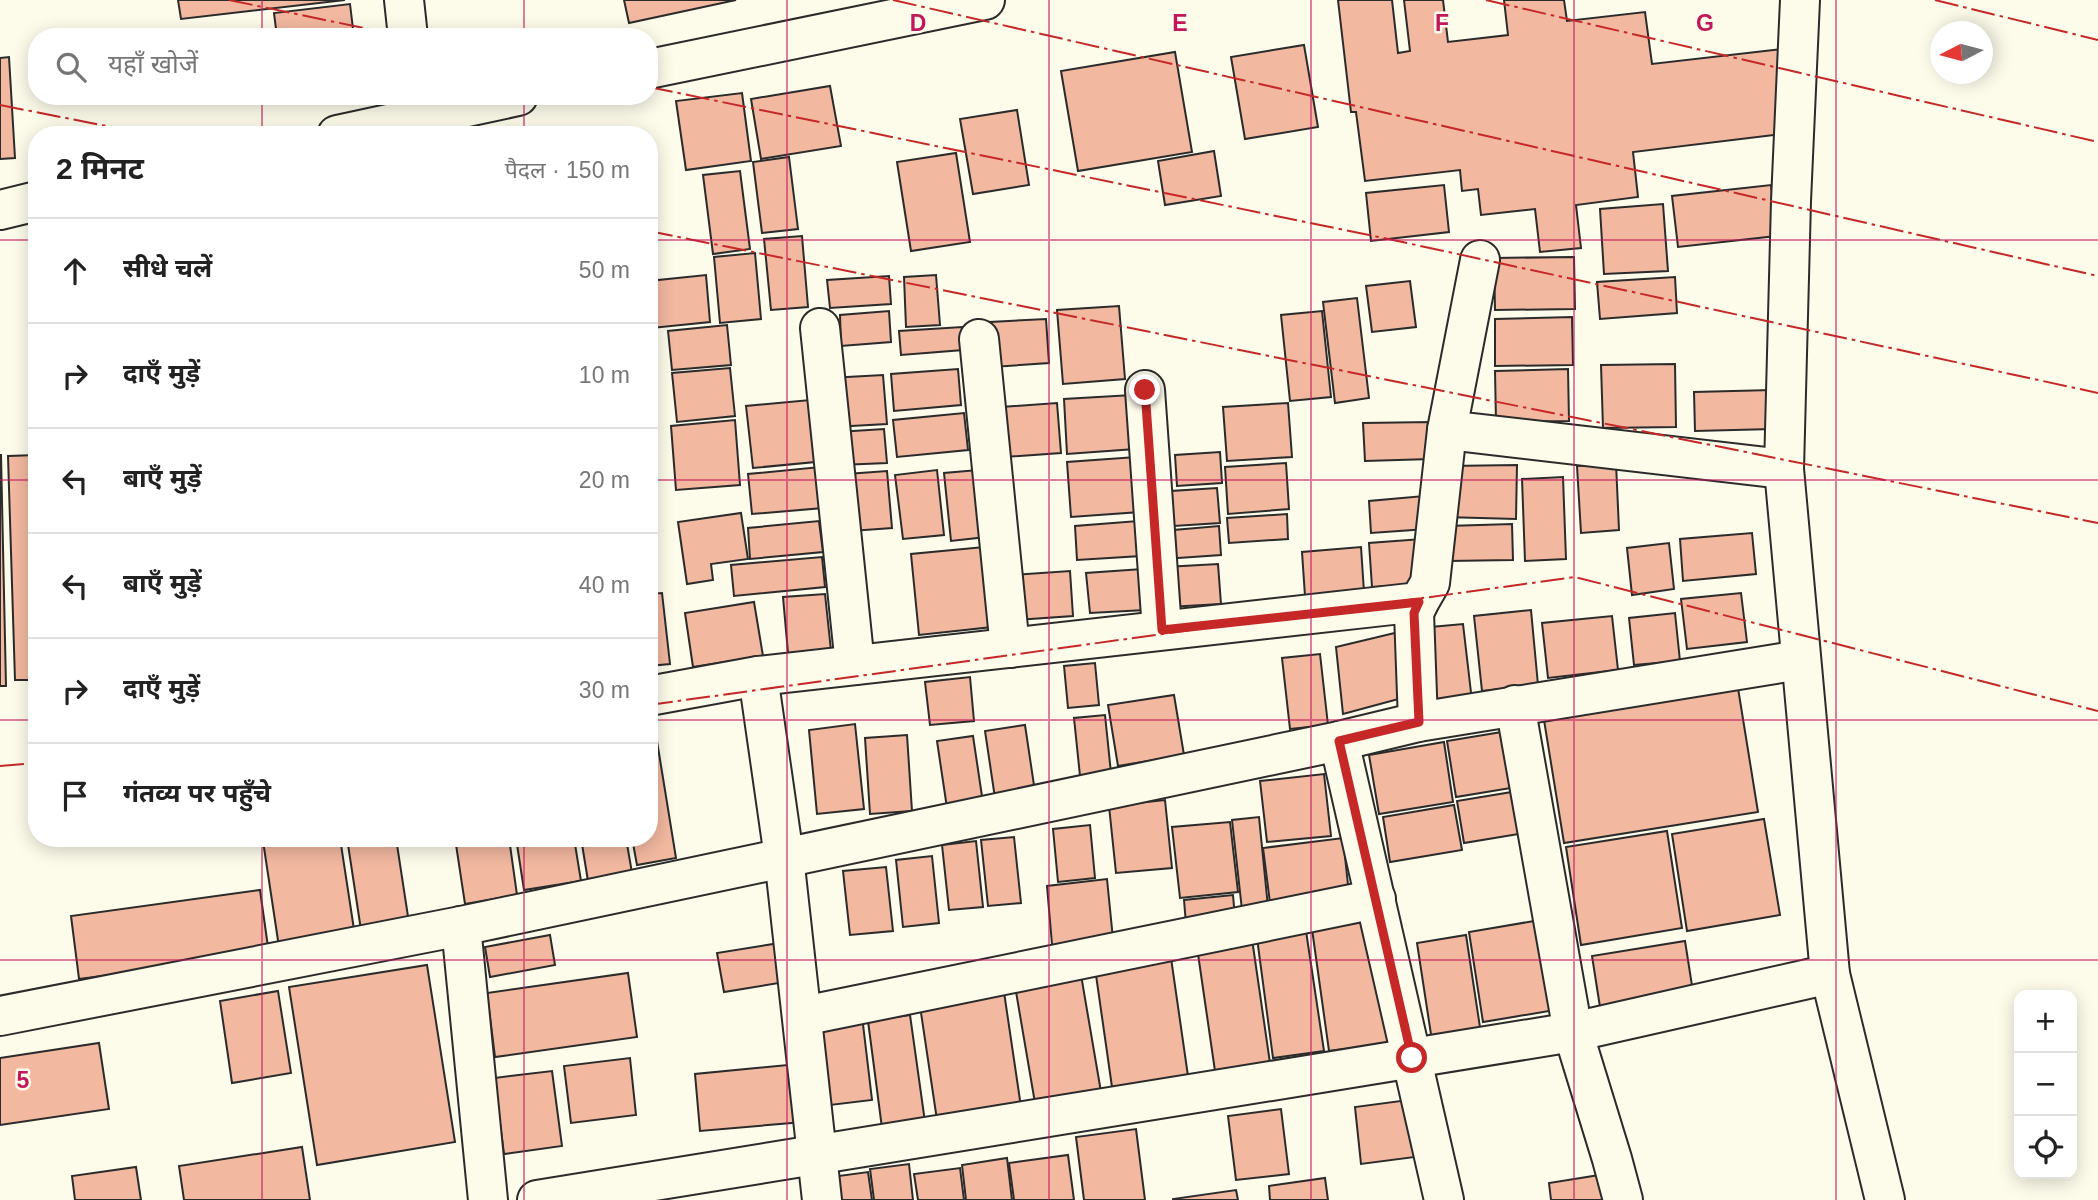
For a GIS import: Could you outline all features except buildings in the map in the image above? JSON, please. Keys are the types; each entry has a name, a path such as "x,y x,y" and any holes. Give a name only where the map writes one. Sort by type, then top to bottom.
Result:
{"street":[{"path":"404,0 407,28"},
{"path":"658,67 985,0"},
{"path":"1800,0 1791,201 1784,468 1830,974 1885,1200"},
{"path":"362,126 416,107 435,105"},
{"path":"0,210 28,203"},
{"path":"1419,722 1414,613 1430,583 1447,430 1480,260"},
{"path":"820,328 855,665"},
{"path":"978,339 1010,648"},
{"path":"1145,390 1162,630"},
{"path":"1447,430 1784,468"},
{"path":"658,694 758,676 1419,602"},
{"path":"0,1016 461,926 1419,722 1800,660"},
{"path":"758,676 785,857 822,1200"},
{"path":"1515,705 1573,1032 1623,1200"},
{"path":"1339,741 1444,1200"},
{"path":"803,1016 1376,899"},
{"path":"461,926 488,1200"},
{"path":"537,1200 1573,1032 1830,974"}],"power":[{"path":"229,0 364,28"},
{"path":"893,0 2098,276"},
{"path":"1486,0 2098,142"},
{"path":"1935,0 2098,40"},
{"path":"658,89 1393,240 2098,393"},
{"path":"0,105 106,126"},
{"path":"658,233 2098,523"},
{"path":"658,704 1575,577 2098,711"},
{"path":"0,766 28,764"}],"route":[{"path":"1145,390 1162,630 1419,602 1414,613 1419,722 1339,741 1412,1058"}]}
